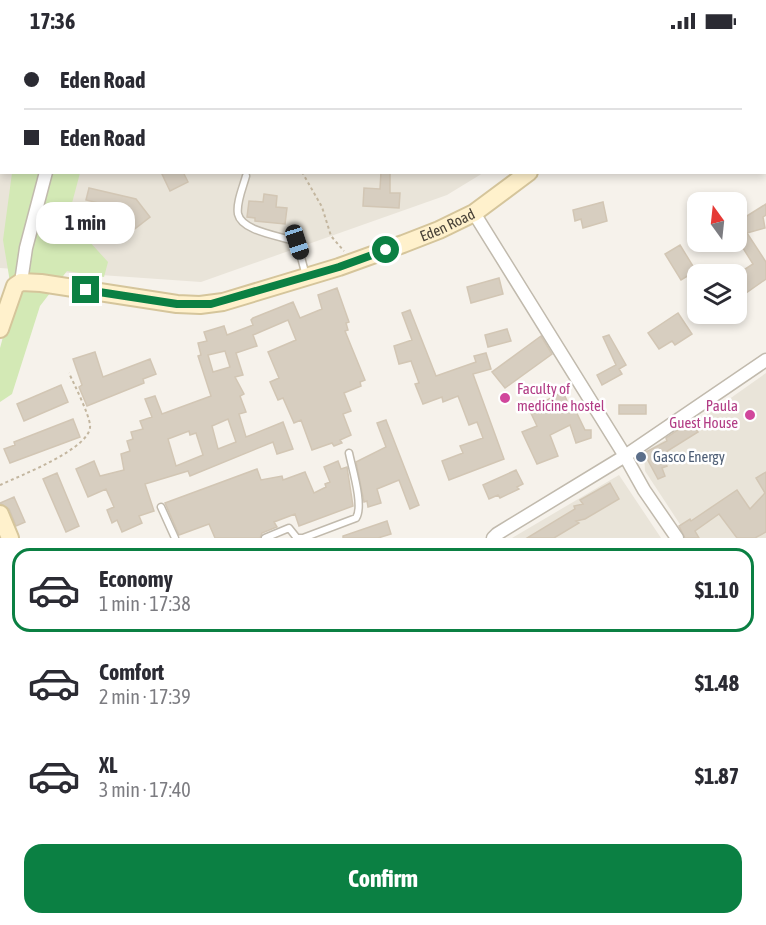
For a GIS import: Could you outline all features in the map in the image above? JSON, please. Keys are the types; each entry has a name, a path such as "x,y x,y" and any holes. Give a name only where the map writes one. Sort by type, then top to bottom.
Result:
{"street":[{"path":"0,329 15,286 21,282 26,248 45,174"},
{"name":"Eden Road","path":"21,282 41,282 177,304 200,305 223,302 352,262 439,230 474,213 526,174"},
{"path":"474,213 644,490 677,538"},
{"path":"494,538 625,456 766,360"},
{"path":"0,514 10,538"}],"lane":[{"path":"246,176 238,212 241,222 257,230 297,242 306,277"},
{"path":"265,538 289,528 297,538 303,538 359,515 349,453"},
{"path":"161,507 175,538"}],"path":[{"path":"303,174 322,207 331,236 352,262"},
{"path":"0,485 75,448 88,437 91,426 69,373"}],"shaded area":[{"path":"0,174 481,174 447,195 201,282 0,268"},
{"path":"766,373 766,538 689,538 645,471 644,452 701,419"},
{"path":"619,475 661,538 512,538"}],"green space":[{"path":"12,174 80,174 68,218 108,262 104,277 67,271 40,306 12,394 0,402 0,348 13,300 3,240"}],"building":[{"path":"162,174 184,174 188,182 170,191"},
{"path":"381,174 390,174 390,193 400,193 399,208 363,206 364,188 380,189"},
{"path":"89,188 136,199 150,217 118,242 109,231 131,214 102,207 103,204 86,200"},
{"path":"264,194 277,196 276,207 287,208 285,224 255,221 255,218 247,217 249,201 263,202"},
{"path":"603,202 607,221 583,228 581,219 575,221 573,210"},
{"path":"766,204 766,215 763,217 765,228 747,233 747,216"},
{"path":"747,233 766,262 766,279 747,292 747,268 753,264 745,252"},
{"path":"680,245 692,264 687,264 687,276 681,280 665,254"},
{"path":"499,278 503,294 471,303 467,287"},
{"path":"337,288 349,322 346,323 348,330 345,331 365,380 360,382 361,386 344,393 351,411 343,414 351,435 340,440 342,443 334,446 332,443 312,450 301,420 294,423 283,398 278,400 270,382 279,378 268,352 296,340 288,320 253,335 257,346 236,353 243,375 235,377 244,394 240,396 246,412 239,414 246,437 283,422 293,449 277,454 273,442 190,476 188,471 145,484 154,511 139,516 142,523 122,532 117,520 112,523 107,510 114,507 106,489 88,497 76,469 94,461 100,476 124,470 121,454 130,451 127,441 133,439 131,432 143,429 140,421 152,417 145,399 155,396 162,414 211,396 198,356 201,355 198,343 207,341 204,332 224,326 227,335 253,325 251,320 253,318 293,302 300,318 322,309 318,295","holes":["225,351 230,367 213,372 208,355","228,419 236,442 218,449 212,426","189,431 190,435 196,433 203,455 176,466 168,439"]},
{"path":"410,310 436,376 476,362 474,356 486,353 491,369 473,374 504,459 449,480 442,461 463,453 460,446 483,438 477,422 469,425 458,396 443,402 442,397 423,404 415,384 419,383 411,361 399,364 394,346 412,340 402,313"},
{"path":"678,313 692,334 675,345 672,341 659,349 648,333"},
{"path":"507,329 511,341 488,347 485,335"},
{"path":"609,335 626,365 619,369 622,374 602,385 597,375 616,365 603,337"},
{"path":"541,336 552,354 505,388 492,372"},
{"path":"95,352 103,377 150,359 156,374 143,379 144,383 87,406 79,387 82,385 73,359"},
{"path":"61,385 68,402 24,421 17,404"},
{"path":"563,392 569,405 572,403 585,430 591,430 591,438 576,443 570,425 550,435 558,456 537,464 522,432 537,426 529,409"},
{"path":"619,405 646,405 646,414 619,414"},
{"path":"73,419 80,437 10,463 4,449 15,445 14,442"},
{"path":"386,420 419,505 410,509 399,480 377,489 381,503 368,507 367,501 364,502 356,462 386,447 377,423"},
{"path":"691,421 698,432 661,455 667,466 662,468 665,476 658,479 644,453 667,441 666,438"},
{"path":"338,461 341,469 347,467 353,506 299,526 295,514 274,522 277,527 262,533 260,538 215,538 209,524 179,535 165,503 257,469 261,480 282,476 283,480 305,472 314,493 326,487 325,484 330,482 324,467"},
{"path":"516,470 523,484 517,487 519,489 500,498 498,495 489,499 483,485"},
{"path":"766,472 766,532 755,538 737,538 719,514 695,531 699,538 685,538 679,526 690,519 691,521 737,490 750,509 765,493 756,478"},
{"path":"57,473 79,526 66,532 43,479"},
{"path":"610,483 619,499 585,519 576,521 579,523 554,538 527,538 575,509 574,506 583,504 580,500"},
{"path":"14,497 25,522 16,526 9,509 0,503"},
{"path":"387,521 391,534 378,538 343,538 343,536"}],"place":[{"name":"Faculty of medicine hostel","path":"505,398"},
{"name":"Paula Guest House","path":"750,415"},
{"name":"Gasco Energy","path":"641,457"}],"route":[{"path":"86,290 177,304 211,304 339,267 386,250"}]}
